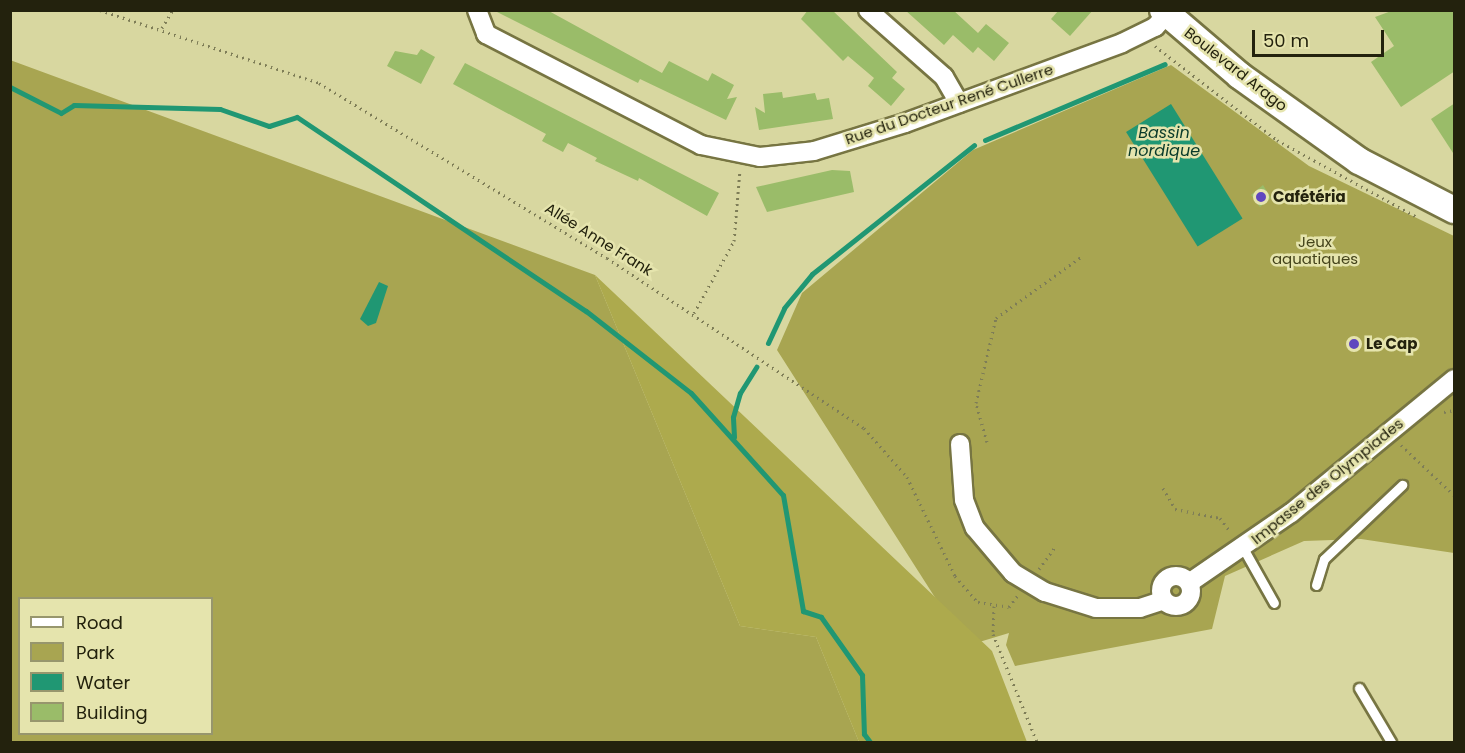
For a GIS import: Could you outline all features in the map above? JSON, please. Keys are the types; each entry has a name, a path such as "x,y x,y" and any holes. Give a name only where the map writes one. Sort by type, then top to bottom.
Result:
{"main road":[{"name":"Boulevard Arago","path":"1165,12 1240,76 1385,178 1455,210"},
{"name":"Boulevard Arago","path":"1311,126 1455,195"}],"street":[{"name":"Rue du Docteur René Cullerre","path":"477,10 486,34 701,145 741,154 814,151 959,103 1122,42 1155,27 1165,12"},
{"path":"868,10 944,76 959,103"},
{"name":"Impasse des Olympiades","path":"960,444 964,500 975,528 1013,573 1045,592 1096,608 1140,608 1164,600 1161,590 1168,578 1177,576 1189,583 1243,548 1455,379"},
{"path":"1433,398 1455,398"}],"lane":[{"path":"1316,585 1324,559 1402,485"},
{"path":"1243,548 1274,603"},
{"path":"1359,688 1391,742"}],"path":[{"name":"Allée Anne Frank","path":"100,10 162,28 320,83 368,108 694,314 864,428 888,451 907,477 955,576 978,602 994,606 993,634 1037,742"},
{"path":"162,28 173,10"},
{"path":"1152,43 1277,140 1428,221"},
{"path":"694,314 734,241 741,154"},
{"path":"987,442 976,403 996,318 1081,257"},
{"path":"1389,430 1455,495"},
{"path":"1163,488 1175,509 1220,518 1229,530"}],"green space":[{"path":"10,60 595,275 740,626 816,637 859,742 11,742"},
{"name":"Jeux aquatiques","path":"1171,65 1309,166 1454,236 1454,553 1361,539 1304,541 1225,576 1212,629 1015,666 1006,645 1009,633 966,646 777,350 802,293 973,150"}],"shaded area":[{"path":"595,275 992,651 1027,742 859,742 816,637 740,626"}],"water":[{"name":"Bassin nordique","path":"1171,104 1243,218 1198,247 1126,132"},
{"path":"379,282 388,286 376,323 368,326 360,319"}],"building":[{"path":"493,10 547,10 662,73 669,61 708,81 712,73 734,85 727,99 737,97 726,120 640,79 638,83"},
{"path":"808,10 832,10 897,72 892,78 905,89 891,106 868,86 874,78 848,56 843,61 801,19"},
{"path":"905,10 953,10 978,33 986,24 1009,43 994,61 978,47 973,53 953,35 944,45"},
{"path":"1059,10 1093,10 1070,36 1051,19"},
{"path":"1394,10 1455,10 1455,71 1401,107 1371,62 1394,46 1375,17"},
{"path":"421,49 435,57 421,84 387,66 395,51 417,55"},
{"path":"465,63 719,193 707,216 639,178 638,181 595,161 597,158 568,143 563,152 542,141 546,134 453,84"},
{"path":"782,92 783,98 815,93 817,100 829,98 833,119 759,130 755,107 765,113 763,94"},
{"path":"1455,103 1455,156 1431,119"},
{"path":"832,170 850,171 854,192 767,212 756,187"},
{"name":"Cafétéria","path":"1263,185 1271,198 1260,207 1251,195"}],"waterway":[{"path":"985,140 1165,64"},
{"path":"10,87 61,113 74,105 220,109 269,126 297,117 586,311 691,393 783,495 803,611 821,617 862,675 864,734 870,742"},
{"path":"768,343 784,308 812,274 974,145"},
{"path":"734,437 733,417 740,393 756,367"}],"place":[{"name":"Cafétéria","path":"1261,197"},
{"name":"Le Cap","path":"1354,344"}]}
